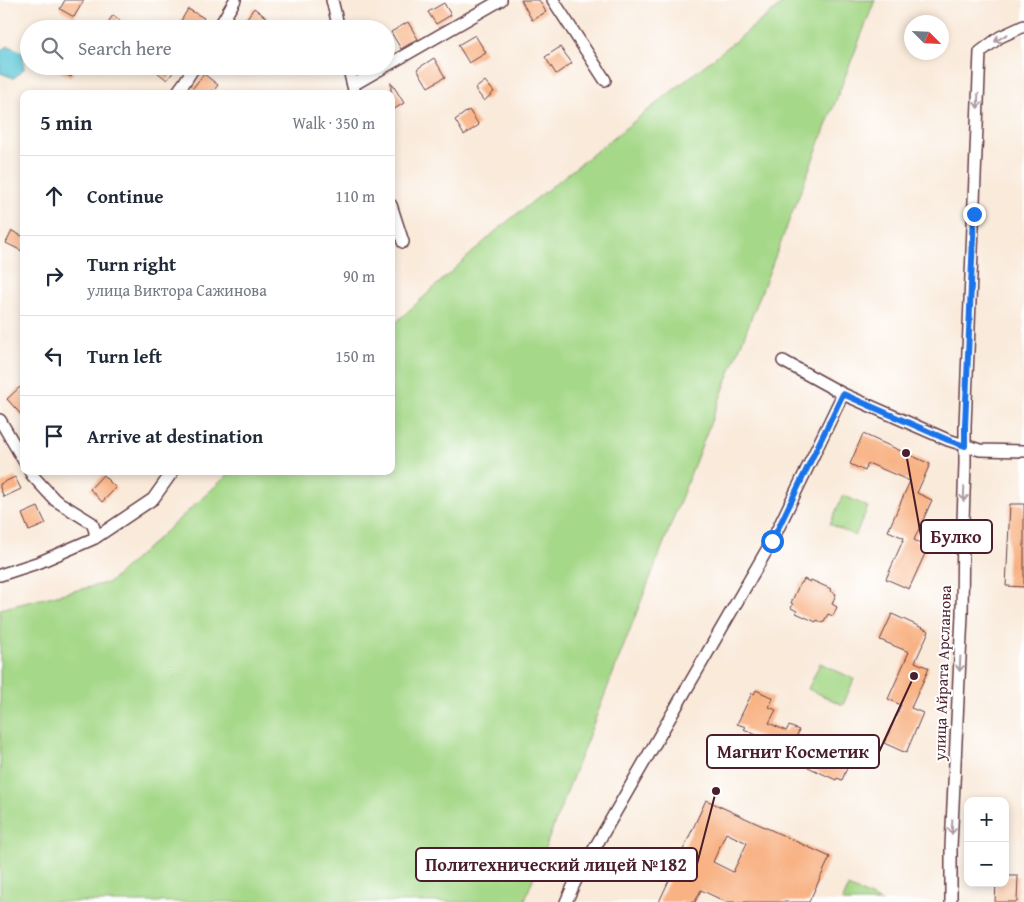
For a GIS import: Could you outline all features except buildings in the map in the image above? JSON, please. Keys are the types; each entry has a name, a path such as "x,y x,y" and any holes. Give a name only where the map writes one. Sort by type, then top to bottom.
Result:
{"street":[{"path":"224,20 236,0"},
{"path":"332,0 337,20"},
{"path":"395,61 501,0"},
{"path":"553,0 605,80"},
{"name":"улица Айрата Арсланова","path":"951,902 951,847 962,616 965,426 980,52 1000,37 1024,26"},
{"path":"179,90 189,75"},
{"path":"350,75 354,90 374,75"},
{"path":"395,217 403,242"},
{"path":"783,361 843,394 948,440 980,450 1024,451"},
{"path":"566,902 574,882 772,541 843,394"},
{"path":"0,420 20,454"},
{"path":"32,475 55,500 92,522 95,531 94,538"},
{"path":"0,575 40,562 94,538 153,499 170,475"}],"green space":[{"path":"787,0 875,0 524,902 0,902 0,609 110,582 228,475 395,475 395,323 498,229"},
{"path":"843,495 868,507 855,536 830,524"},
{"path":"820,663 854,679 843,705 808,689"},
{"path":"848,887 882,902 842,902"}],"water":[{"path":"9,46 20,51 20,73 14,78 0,73 0,50"}],"place":[{"name":"Булко","path":"906,453"},
{"name":"Магнит Косметик","path":"914,676"},
{"name":"Политехнический лицей №182","path":"716,791"}],"route":[{"path":"772,541 843,394 965,446 974,214"}]}
